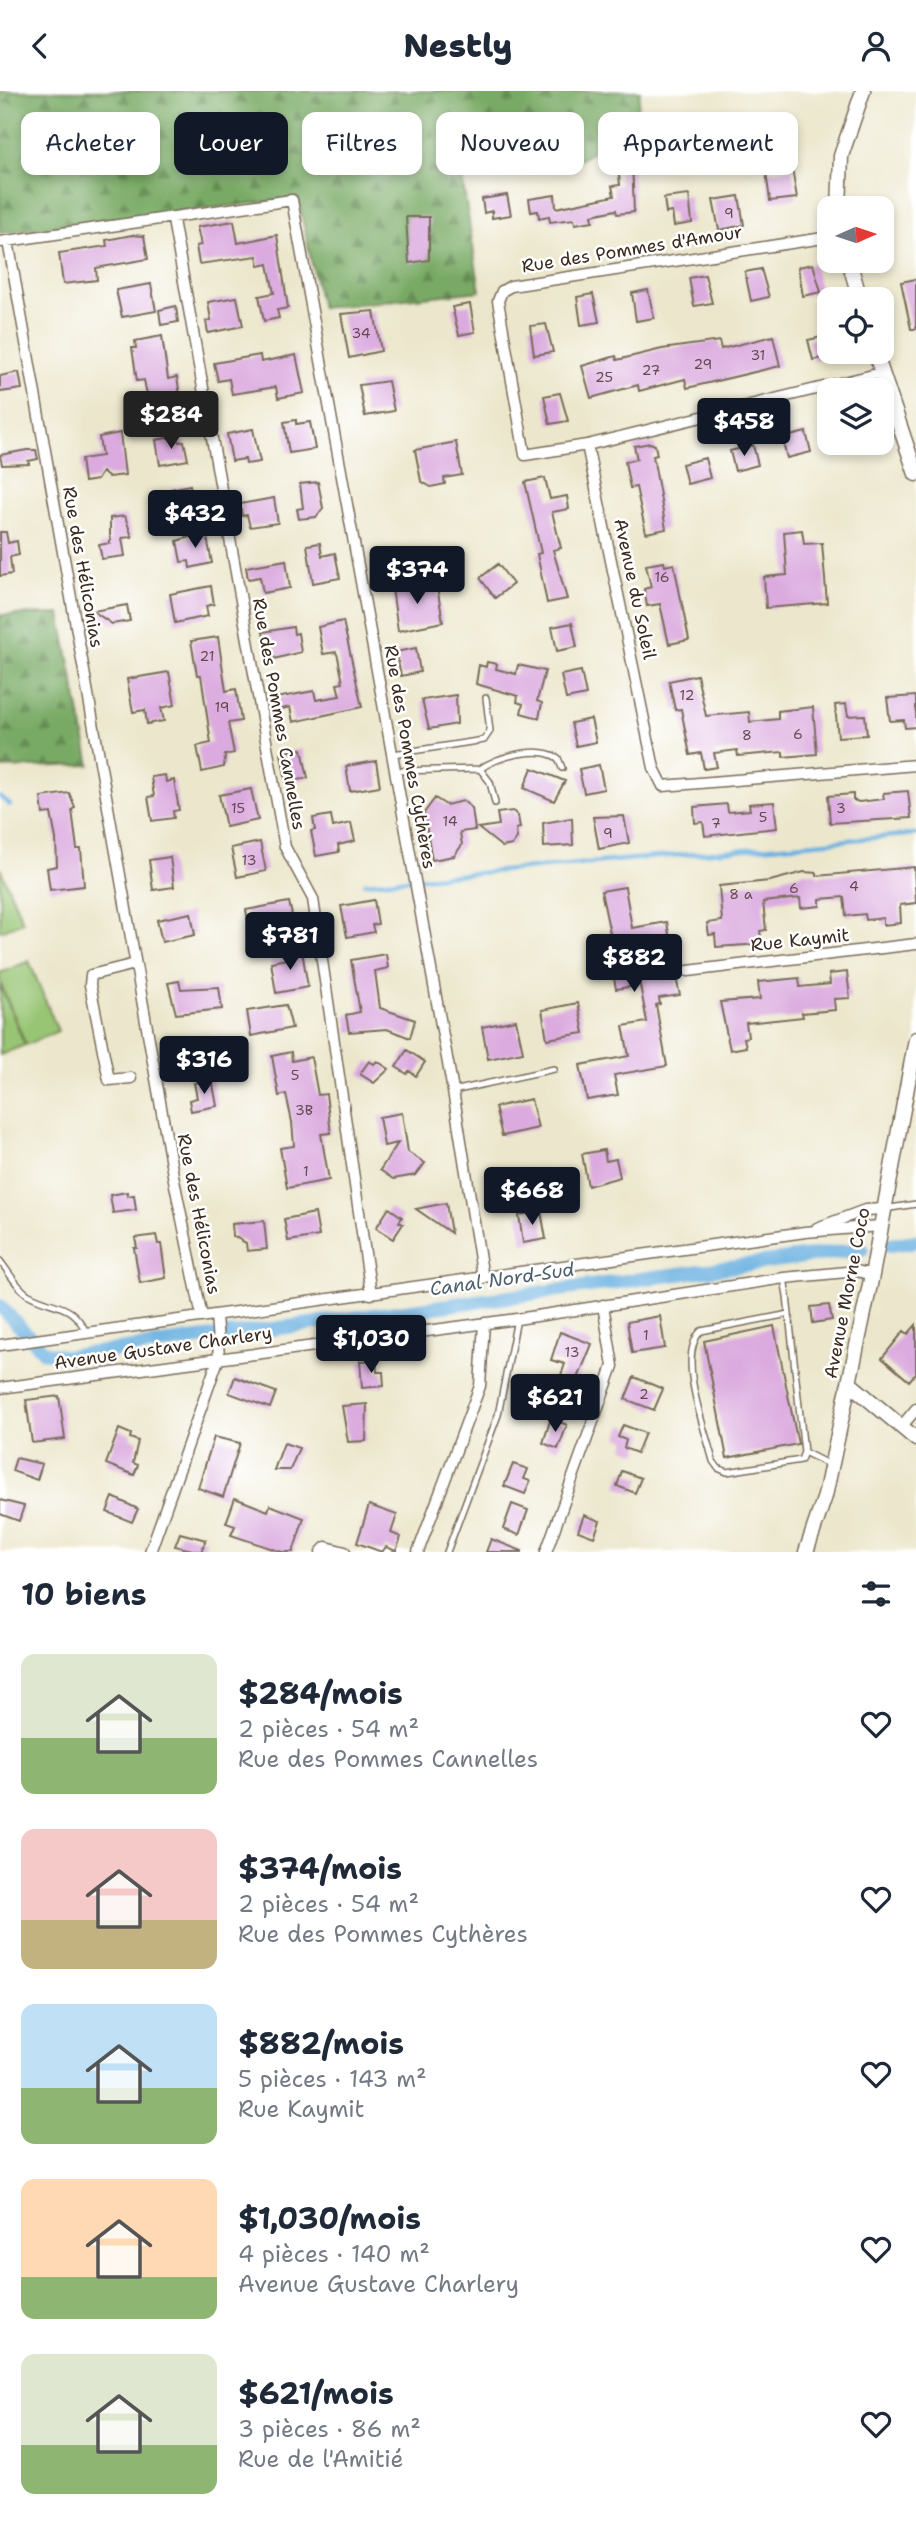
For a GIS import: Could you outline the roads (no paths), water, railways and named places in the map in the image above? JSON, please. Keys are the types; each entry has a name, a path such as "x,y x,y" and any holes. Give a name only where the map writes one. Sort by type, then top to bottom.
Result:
{"street":[{"path":"839,196 841,156 863,91"},
{"name":"Rue des Pommes Cythères","path":"173,219 292,200 453,1091 483,1278"},
{"path":"4,241 173,219"},
{"name":"Rue des Pommes Cannelles","path":"173,219 285,847 307,888 371,1294"},
{"name":"Rue des Pommes d'Amour","path":"587,445 525,455 498,301 502,291 511,286 817,239"},
{"name":"Rue des Héliconias","path":"4,241 202,1317"},
{"path":"878,364 916,474"},
{"path":"587,445 881,373"},
{"name":"Avenue du Soleil","path":"587,445 654,768 663,786 916,765"},
{"name":"Rue Kaymit","path":"688,971 916,944"},
{"path":"131,1078 108,1080 90,985 91,975 97,971 135,964"},
{"name":"Avenue Morne Coco","path":"806,1552 832,1466 872,1275 916,1039"},
{"name":"Avenue Gustave Charlery","path":"805,1232 865,1210 884,1209"},
{"name":"Avenue Gustave Charlery","path":"0,1346 202,1317 216,1318 805,1232 880,1226"},
{"name":"Avenue Gustave Charlery","path":"0,1388 219,1354 517,1319 784,1277 858,1271 872,1275"},
{"path":"546,1552 613,1366 603,1305"},
{"path":"150,1552 219,1354 216,1318"},
{"path":"418,1552 480,1385 484,1323"},
{"path":"848,1386 854,1387 916,1439"},
{"path":"901,1427 916,1409"},
{"path":"321,1552 326,1546 345,1552"}],"lane":[{"path":"393,754 484,740 490,731 486,698"},
{"path":"396,771 480,769 504,757 545,754 558,758 562,768"},
{"path":"480,769 490,782 495,803"},
{"path":"453,1091 554,1069"},
{"path":"884,1209 916,1204"},
{"path":"0,1261 27,1294 65,1307 79,1318 87,1334"},
{"path":"784,1277 789,1314 804,1452 801,1460 727,1472 718,1468 713,1461 689,1361 692,1340 701,1331 789,1314"},
{"path":"447,1552 498,1415 517,1319"},
{"path":"804,1452 832,1466"}],"waterway":[{"path":"0,797 10,805"},
{"path":"365,883 916,834"},
{"name":"Canal Nord-Sud","path":"890,1245 916,1241"},
{"name":"Canal Nord-Sud","path":"0,1306 44,1352 66,1357 862,1249"}]}
